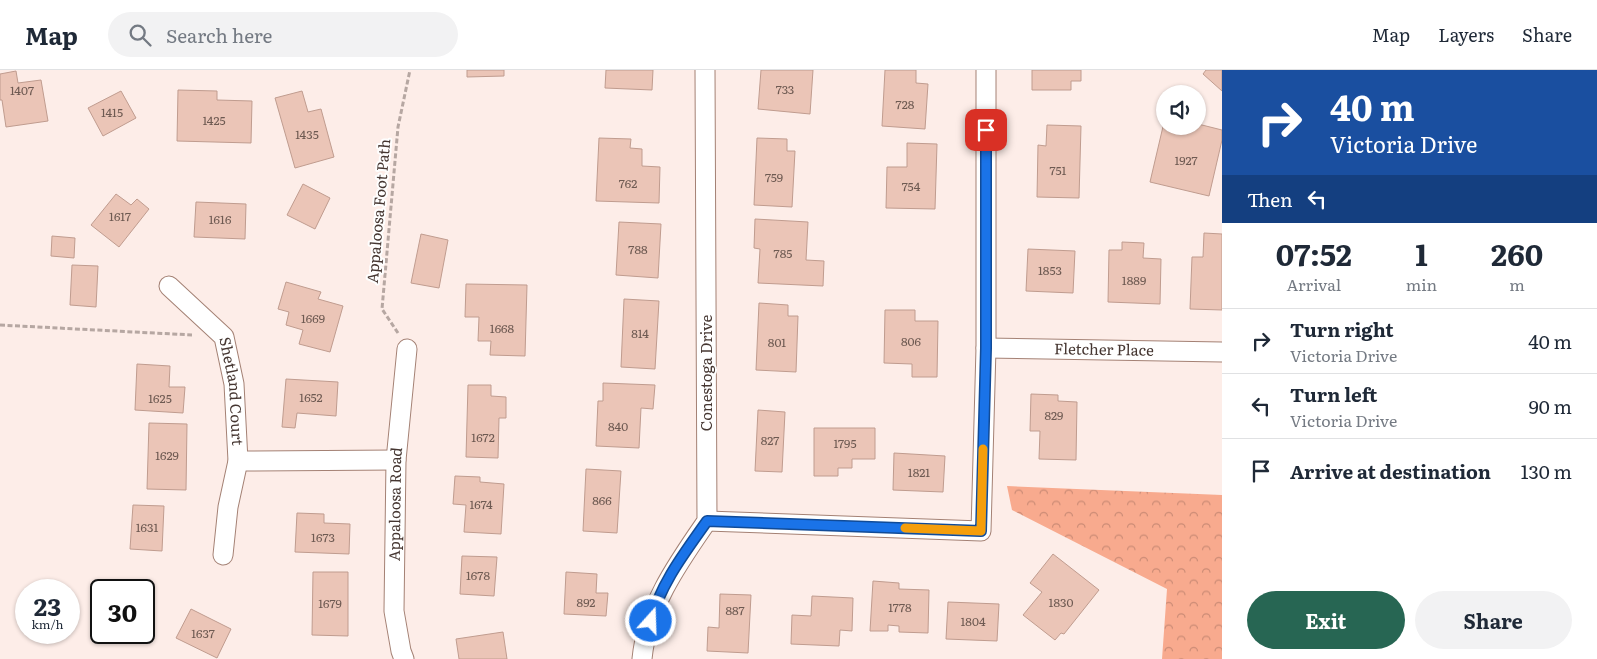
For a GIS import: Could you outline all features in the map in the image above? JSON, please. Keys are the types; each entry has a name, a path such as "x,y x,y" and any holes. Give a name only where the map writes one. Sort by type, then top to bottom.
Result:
{"street":[{"name":"Conestoga Drive","path":"705,70 707,521"},
{"path":"642,659 655,606 680,560 707,521 981,531 986,348 986,70"},
{"name":"Shetland Court","path":"168,286 224,337 234,384 238,461 228,507 223,555"},
{"name":"Fletcher Place","path":"986,348 1222,352"},
{"name":"Appaloosa Road","path":"404,659 400,651 394,611 396,460 407,349"},
{"name":"Shetland Court","path":"238,461 396,460"}],"path":[{"name":"Appaloosa Foot Path","path":"407,349 382,308 398,126 410,70"},
{"path":"0,325 224,337"}],"green space":[{"path":"1007,486 1222,495 1222,659 1162,659 1167,589 1012,510"}],"building":[{"path":"467,70 504,70 504,76 467,77"},
{"path":"606,70 653,70 652,90 605,88"},
{"path":"761,70 813,70 810,114 758,109"},
{"path":"885,70 916,70 916,83 928,84 925,129 882,126"},
{"path":"1032,70 1081,70 1081,81 1071,81 1071,90 1032,90"},
{"path":"1206,70 1222,70 1222,91 1203,74"},
{"path":"16,71 18,83 41,80 48,121 6,127 2,100 0,100 0,74"},
{"path":"178,90 217,91 217,100 252,101 251,143 177,141"},
{"path":"121,91 136,118 103,136 88,108"},
{"path":"302,91 308,112 321,109 334,157 295,168 275,98"},
{"path":"1047,125 1081,126 1079,198 1037,197 1038,145 1046,146"},
{"path":"1206,126 1222,130 1222,140 1209,196 1150,182 1161,135 1206,135"},
{"path":"599,138 631,139 630,148 642,149 642,166 660,167 659,203 596,201"},
{"path":"757,138 787,139 787,151 795,151 792,207 754,205"},
{"path":"907,143 937,144 935,209 886,208 887,167 907,167"},
{"path":"303,184 330,198 315,229 287,215"},
{"path":"116,194 131,205 137,199 149,209 119,247 91,225"},
{"path":"196,202 246,204 245,239 194,237"},
{"path":"755,219 808,222 806,260 824,261 823,286 758,283 760,249 754,248"},
{"path":"619,222 661,224 658,278 616,275"},
{"path":"1204,233 1222,234 1222,310 1190,309 1192,257 1203,257"},
{"path":"421,234 448,240 439,288 411,283"},
{"path":"52,236 75,238 74,258 51,256"},
{"path":"1122,242 1144,243 1143,258 1161,259 1160,304 1108,302 1109,250 1122,250"},
{"path":"1028,249 1075,251 1073,293 1026,291"},
{"path":"72,265 98,266 96,307 70,305"},
{"path":"286,282 321,292 318,299 343,306 330,352 299,344 303,330 286,325 289,312 278,309"},
{"path":"466,284 527,285 525,356 490,355 491,341 478,341 479,317 465,317"},
{"path":"624,299 659,301 655,369 621,367"},
{"path":"759,303 788,305 788,316 798,316 796,372 756,370"},
{"path":"885,310 915,310 915,321 938,321 937,377 912,377 912,364 884,363"},
{"path":"137,364 170,366 169,387 185,387 183,413 135,410"},
{"path":"286,379 338,382 336,416 297,413 295,428 282,427"},
{"path":"603,383 655,385 653,409 641,408 639,448 596,446 598,401 603,401"},
{"path":"468,385 491,385 491,396 506,397 506,418 499,418 498,458 466,457"},
{"path":"1031,394 1058,395 1058,401 1077,402 1076,460 1039,459 1040,431 1030,431"},
{"path":"758,410 785,412 782,472 755,471"},
{"path":"149,423 187,424 186,490 147,489"},
{"path":"814,428 875,428 875,459 852,459 852,468 838,468 838,476 814,476"},
{"path":"894,453 945,456 943,492 893,490"},
{"path":"586,469 621,471 617,533 583,531"},
{"path":"455,476 480,477 480,482 504,484 501,534 464,532 466,505 453,504"},
{"path":"133,505 164,506 162,551 130,549"},
{"path":"297,513 324,514 324,523 350,524 349,554 295,552"},
{"path":"1053,554 1099,590 1064,634 1061,633 1055,640 1023,615 1042,592 1030,583"},
{"path":"462,556 497,557 494,596 460,594"},
{"path":"313,572 348,572 348,636 312,635"},
{"path":"566,572 597,574 596,593 608,593 606,616 564,614"},
{"path":"873,581 899,583 899,589 929,590 928,633 899,632 899,626 888,625 888,631 870,631"},
{"path":"720,594 751,595 748,653 707,651 708,627 719,628"},
{"path":"812,596 853,598 852,631 840,630 839,646 791,644 792,615 811,616"},
{"path":"948,602 999,604 997,641 946,639"},
{"path":"191,609 231,629 217,658 176,638"},
{"path":"503,632 507,659 459,659 456,639"}],"slow traffic":[{"path":"905,528 981,531 983,449"}],"route":[{"path":"651,621 655,606 680,560 707,521 981,531 986,348 986,130"}]}
